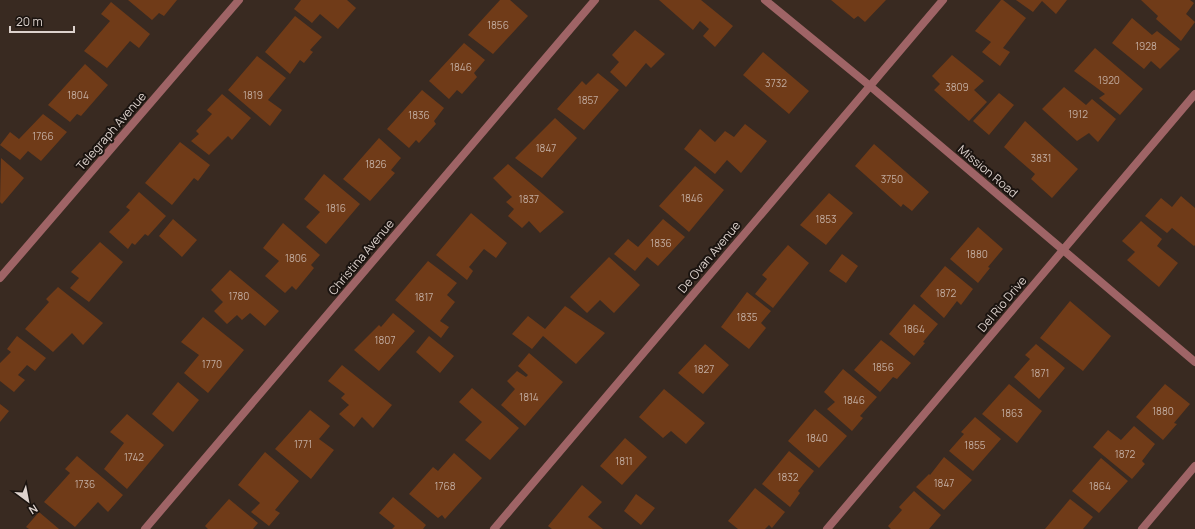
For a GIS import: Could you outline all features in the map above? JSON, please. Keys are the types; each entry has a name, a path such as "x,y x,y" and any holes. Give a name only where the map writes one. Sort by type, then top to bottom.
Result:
{"street":[{"name":"Telegraph Avenue","path":"0,278 239,0"},
{"name":"Christina Avenue","path":"145,529 595,0"},
{"name":"Mission Road","path":"765,0 870,86 1195,362"},
{"name":"De Ovan Avenue","path":"494,529 943,0"},
{"name":"Del Rio Drive","path":"827,529 1195,94"},
{"path":"1142,529 1195,466"}],"building":[{"path":"128,0 177,0 164,16 159,13 152,20"},
{"path":"301,0 347,0 356,8 338,29 320,14 312,23 294,9"},
{"path":"500,0 510,0 528,16 493,54 468,35"},
{"path":"659,0 701,0 733,26 715,47 703,36 709,29 700,21 693,30"},
{"path":"831,0 886,0 865,22 858,16 854,19"},
{"path":"1001,0 1026,18 1003,48 1010,52 1000,66 982,52 991,42 975,31"},
{"path":"1016,0 1067,0 1056,14 1042,1 1033,12"},
{"path":"1141,0 1190,0 1194,3 1186,14 1195,22 1181,41 1156,19 1158,16"},
{"path":"111,2 150,34 139,48 130,41 107,68 84,51 110,21 101,14"},
{"path":"295,16 322,37 310,50 313,52 304,63 300,60 290,74 265,52"},
{"path":"1132,18 1152,35 1157,31 1180,49 1160,69 1151,61 1144,69 1112,43"},
{"path":"635,30 665,54 651,68 646,63 626,87 610,72 619,62 612,55"},
{"path":"464,43 485,60 474,73 477,77 462,94 457,90 449,99 429,81"},
{"path":"1095,48 1143,89 1120,115 1099,98 1105,94 1074,71"},
{"path":"763,52 809,91 789,114 743,75"},
{"path":"952,55 984,81 974,90 987,102 969,121 934,90 940,84 932,76"},
{"path":"257,56 286,78 268,100 282,110 270,126 228,90"},
{"path":"85,64 108,85 81,116 77,114 70,122 48,105"},
{"path":"598,73 619,90 584,130 557,109 582,81 586,85"},
{"path":"1064,87 1086,105 1092,99 1116,119 1098,142 1089,133 1077,141 1042,109"},
{"path":"422,90 444,108 434,121 436,124 419,143 416,140 409,148 387,129"},
{"path":"999,93 1014,105 989,135 973,121"},
{"path":"222,94 251,118 232,140 228,136 209,155 191,141 199,134 196,131 212,114 207,110"},
{"path":"43,114 67,132 41,161 28,151 20,160 0,145 10,132 19,139"},
{"path":"555,118 577,138 542,178 515,158"},
{"path":"1025,121 1078,169 1052,198 1031,179 1035,174 1004,147"},
{"path":"745,124 767,141 741,173 727,160 715,174 684,149 700,129 715,142 725,131 734,137"},
{"path":"379,138 401,158 391,170 395,173 370,201 343,179"},
{"path":"180,142 210,165 198,181 194,178 172,205 145,183"},
{"path":"874,144 929,192 912,211 903,204 901,207 855,166"},
{"path":"1,158 24,178 2,204 0,202"},
{"path":"508,164 564,212 540,233 529,221 522,228 508,216 514,209 506,202 512,197 493,178"},
{"path":"695,166 724,190 689,232 659,206"},
{"path":"324,174 360,204 326,244 306,227 320,212 304,199"},
{"path":"139,192 166,216 148,236 145,234 135,245 132,243 128,249 109,232 130,210 126,207"},
{"path":"829,193 853,213 826,245 800,225"},
{"path":"1181,196 1195,208 1194,246 1172,228 1167,233 1145,216 1161,198 1172,207"},
{"path":"471,213 507,243 496,258 484,249 469,267 473,271 467,280 436,255"},
{"path":"173,219 197,240 182,257 159,236"},
{"path":"663,219 685,237 658,266 647,257 635,271 614,254 628,239 638,247"},
{"path":"1141,221 1162,239 1157,246 1178,263 1159,287 1127,260 1135,252 1122,241"},
{"path":"283,223 320,255 311,265 314,268 296,290 292,286 285,293 265,276 279,261 263,248"},
{"path":"978,227 1003,249 988,267 990,268 978,283 950,259"},
{"path":"100,242 123,262 89,302 70,288 79,278 71,272"},
{"path":"788,245 809,263 773,308 755,294 767,279 762,275"},
{"path":"842,254 858,266 846,283 829,271"},
{"path":"609,257 640,285 614,313 600,300 587,313 570,297"},
{"path":"428,261 457,283 447,295 455,302 440,321 449,327 441,338 395,300"},
{"path":"945,266 973,289 961,305 957,301 944,318 920,296"},
{"path":"230,270 279,311 265,326 250,313 242,320 237,315 227,324 214,311 223,302 211,290"},
{"path":"58,287 103,323 83,345 72,333 53,352 25,329 49,302 46,299"},
{"path":"747,292 771,311 761,323 766,328 749,349 721,327"},
{"path":"1070,301 1111,336 1083,371 1040,338"},
{"path":"914,304 938,324 914,356 889,334"},
{"path":"565,306 605,333 576,364 543,336 532,349 512,334 528,316 545,329"},
{"path":"393,313 415,331 379,371 354,350 379,325 381,327"},
{"path":"203,317 244,350 208,393 184,373 199,355 181,342"},
{"path":"17,336 46,358 35,371 27,365 18,375 25,380 14,392 0,381 0,363 11,352 7,349"},
{"path":"429,336 454,356 440,373 416,352"},
{"path":"881,340 911,363 897,379 893,377 880,392 854,370"},
{"path":"705,344 729,365 703,394 678,373"},
{"path":"1036,344 1065,368 1039,399 1014,377 1030,359 1025,355"},
{"path":"529,353 563,382 525,426 501,405 515,389 507,381 517,371 526,377 528,375 518,366"},
{"path":"342,365 392,405 373,428 362,417 354,427 339,414 349,405 341,398 345,394 328,381"},
{"path":"843,369 877,397 860,416 863,418 852,431 827,409 835,402 824,392"},
{"path":"178,382 199,400 173,432 152,414"},
{"path":"1009,384 1042,411 1017,443 982,414"},
{"path":"1165,384 1190,404 1174,423 1177,424 1163,440 1136,417"},
{"path":"472,388 519,428 490,460 465,440 482,422 459,402"},
{"path":"664,389 705,423 686,444 671,431 663,438 639,417"},
{"path":"0,404 9,411 0,422"},
{"path":"815,409 847,436 819,468 788,441"},
{"path":"310,410 330,426 319,439 334,450 311,479 275,449"},
{"path":"127,414 164,445 127,489 104,469 124,443 110,432"},
{"path":"975,417 1001,439 973,471 949,451 964,434 961,432"},
{"path":"1134,426 1155,444 1142,461 1145,464 1132,479 1093,447 1108,430 1121,440"},
{"path":"625,438 647,457 622,485 600,466"},
{"path":"789,451 814,471 798,491 800,493 790,507 762,484"},
{"path":"265,452 299,481 275,510 280,513 269,526 251,512 260,503 238,485"},
{"path":"454,453 482,478 445,519 442,515 438,518 409,494 433,467 438,471"},
{"path":"77,456 123,495 108,512 98,502 75,527 44,502 70,473 65,469"},
{"path":"944,457 972,480 944,510 916,487 929,474 930,475"},
{"path":"1101,458 1128,481 1099,513 1072,491"},
{"path":"582,485 602,502 588,517 603,529 552,529 548,526"},
{"path":"755,488 785,512 772,528 769,525 765,529 738,529 728,521"},
{"path":"914,491 941,515 929,529 891,529 888,526 902,510 899,507"},
{"path":"636,494 655,508 641,525 624,511"},
{"path":"393,497 426,525 423,529 392,529 395,526 379,513"},
{"path":"229,499 258,523 253,529 208,529 205,526"},
{"path":"1070,499 1093,517 1083,529 1045,529"},
{"path":"39,512 59,529 29,529 26,527"}]}
